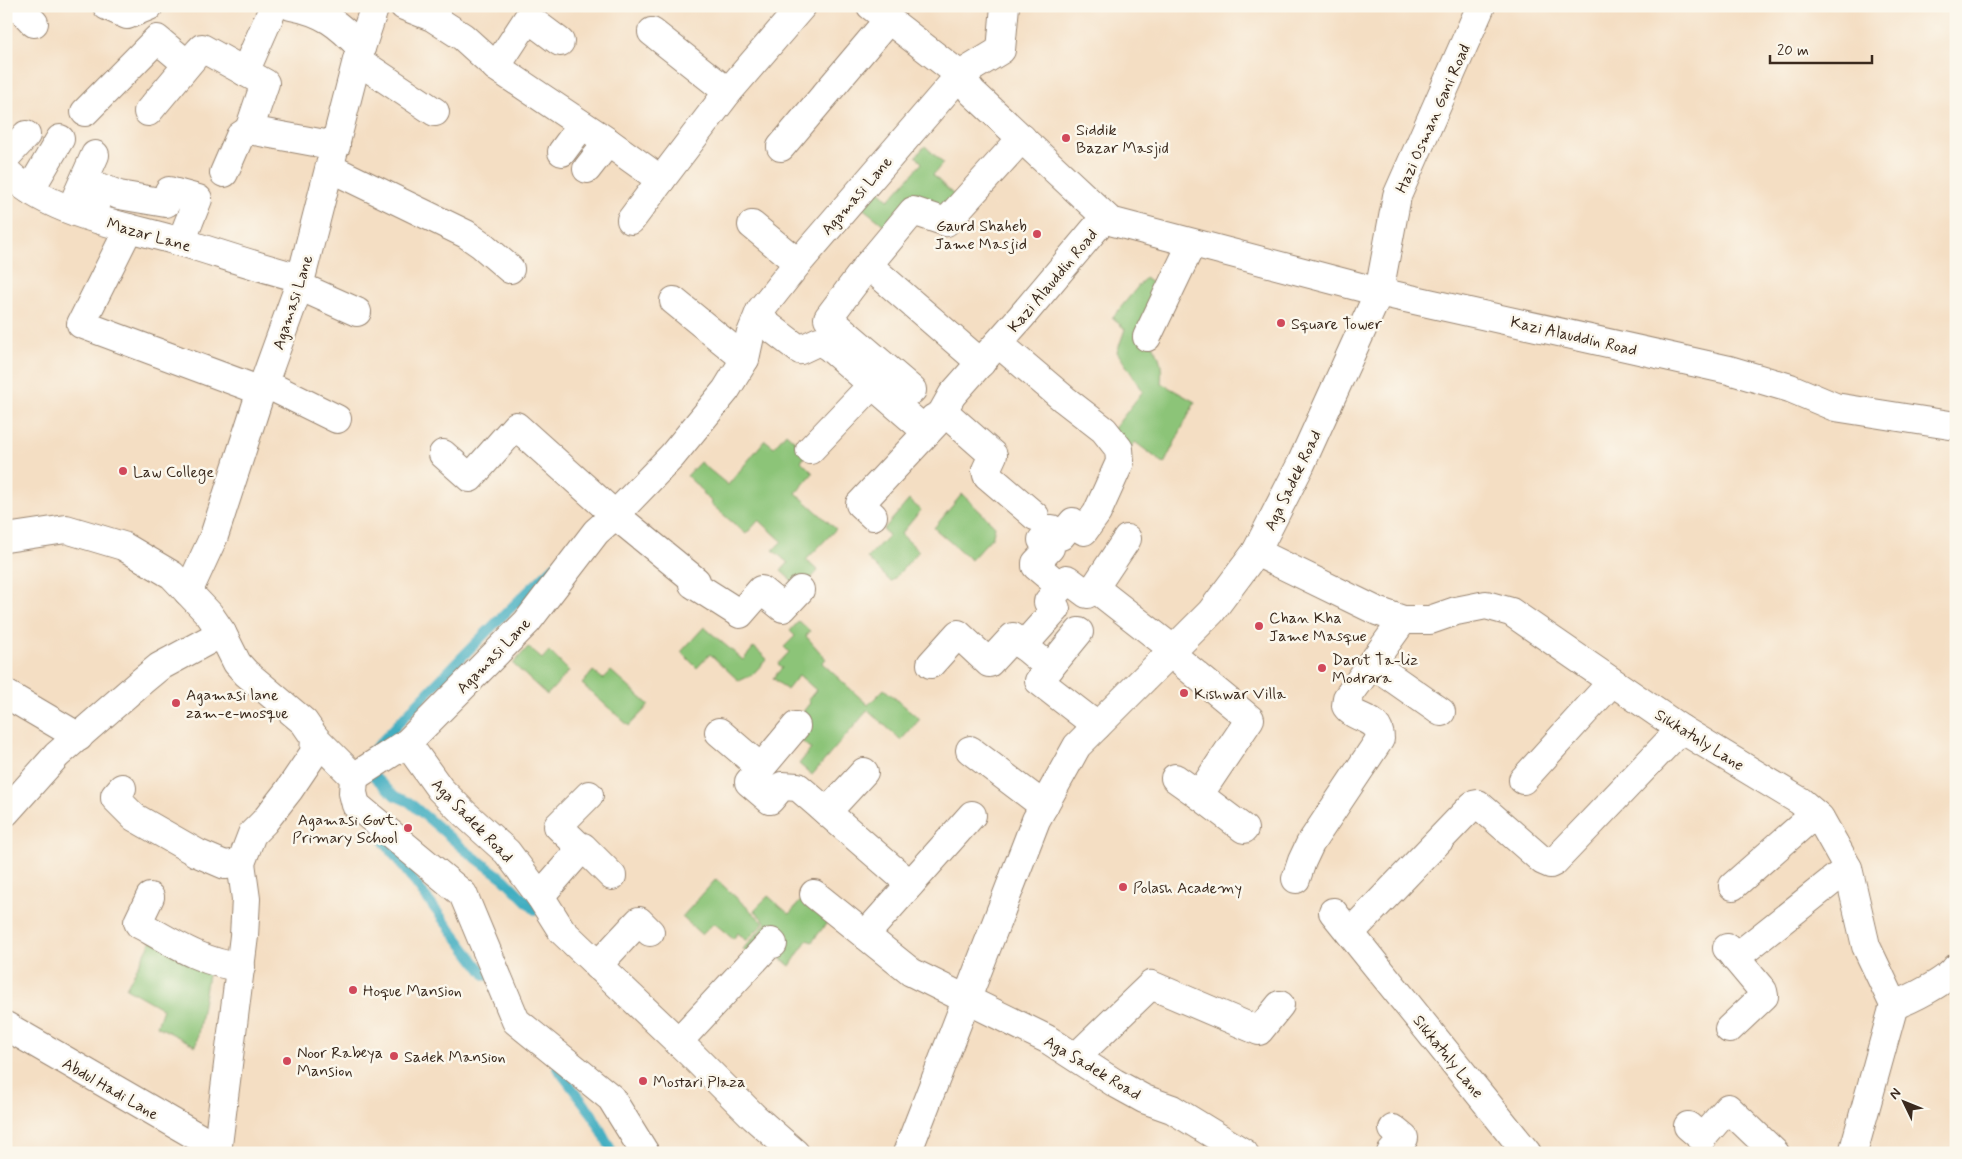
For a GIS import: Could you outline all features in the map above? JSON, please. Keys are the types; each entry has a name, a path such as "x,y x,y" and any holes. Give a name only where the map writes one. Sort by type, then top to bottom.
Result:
{"street":[{"path":"107,6 128,15 149,6"},
{"path":"246,72 274,6"},
{"path":"291,6 325,16 345,30 359,54 435,112"},
{"name":"Agamasi Lane","path":"188,592 214,536 300,282 359,54 375,6"},
{"path":"404,6 432,17 463,37 496,67 661,180"},
{"path":"631,220 728,92 802,6"},
{"name":"Agamasi Lane","path":"354,776 407,743 527,622 596,532 672,456 726,390 745,359 750,336 760,312 798,263 960,76 1001,50 1005,6"},
{"name":"Hazi Osman Gani Road","path":"1379,292 1397,196 1481,6"},
{"path":"781,146 880,13"},
{"name":"Kazi Alauddin Road","path":"880,13 960,76 972,92 1110,221 1379,292 1729,370 1790,388 1835,407 1956,426"},
{"path":"496,67 528,18 560,42"},
{"path":"652,32 728,92"},
{"path":"85,112 157,39 199,49 265,83 250,130 240,136 224,172"},
{"path":"148,112 199,49"},
{"path":"562,152 582,125"},
{"path":"250,130 333,157 466,234 510,269"},
{"path":"6,157 26,135"},
{"path":"912,390 828,318 868,265 913,212 946,222 1022,138"},
{"path":"30,190 60,139"},
{"path":"588,170 608,142"},
{"path":"81,213 95,155"},
{"name":"Mazar Lane","path":"6,171 30,190 81,213 181,242 300,282 357,312"},
{"path":"81,213 102,188 119,194 166,203 169,191 198,199 181,242"},
{"name":"Kazi Alauddin Road","path":"1035,516 987,475 986,470 993,455 943,411 952,395 980,361 1105,216"},
{"path":"752,226 798,263"},
{"path":"130,228 81,324 263,387 337,419"},
{"path":"1147,337 1192,243"},
{"name":"Kazi Alauddin Road","path":"868,265 980,361 1064,399 1104,430 1119,449 1120,462 1097,513 1084,531 1073,522 1061,536 1052,529 1042,540 1050,548 1036,563 1036,566 1061,587"},
{"name":"Aga Sadek Road","path":"907,1153 1036,820 1077,746 1211,612 1256,552 1300,466 1379,292"},
{"path":"674,301 745,359"},
{"path":"758,318 800,350 819,341 829,347 927,432"},
{"name":"Kazi Alauddin Road","path":"873,516 860,504 935,424 934,416 937,402 980,361"},
{"path":"810,450 873,384"},
{"path":"443,454 470,478 516,426 615,515 696,581 693,584 740,614 761,590 784,608 800,590"},
{"path":"6,538 66,529 122,546 172,575 209,614 222,633 237,662 246,673 304,722 315,738 354,776 353,793 356,805 463,894 516,1021 611,1098 645,1153"},
{"path":"1024,646 1056,609 1048,602 1067,579 1085,595 1093,589 1127,539"},
{"name":"Sikkatuly Lane","path":"1256,552 1377,611 1403,620 1430,620 1456,611 1486,605 1512,612 1681,729 1800,801 1820,818 1848,868 1866,946 1883,978 1894,1005"},
{"path":"1093,589 1096,588 1250,719 1199,795"},
{"path":"1296,878 1310,844 1380,739 1380,732 1375,724 1349,711 1346,706 1347,698 1403,620"},
{"path":"1079,632 1039,681 1097,726"},
{"path":"6,812 57,755 159,667 222,633"},
{"path":"930,664 958,634 989,663 1013,637 1050,668"},
{"path":"1371,663 1441,712"},
{"path":"1524,780 1612,682"},
{"path":"6,694 79,737"},
{"path":"796,726 749,782 770,800 782,786 798,787 910,884"},
{"path":"1350,933 1473,805 1478,804 1543,861 1550,864 1554,862 1681,729"},
{"path":"719,732 761,768"},
{"name":"Abdul Hadi Lane","path":"6,1026 217,1150 240,967 246,900 241,863 252,834 264,822 314,753 315,738"},
{"name":"Aga Sadek Road","path":"407,743 440,789 507,852 540,896 562,932 754,1117 795,1153"},
{"path":"970,750 1044,806"},
{"path":"828,812 864,772"},
{"path":"1174,778 1244,829"},
{"path":"122,788 115,798 134,817 197,853 225,865 241,863"},
{"path":"540,896 581,848 558,826 589,794"},
{"path":"1733,886 1815,814"},
{"path":"865,935 972,815"},
{"path":"1729,1029 1764,996 1763,991 1731,953 1848,868"},
{"name":"Aga Sadek Road","path":"814,894 911,972 1047,1039 1115,1083 1144,1099 1172,1109 1244,1153"},
{"path":"150,897 138,922 139,924 182,949 222,966 240,967"},
{"name":"Sikkatuly Lane","path":"1333,912 1527,1153"},
{"path":"597,966 639,921 650,932"},
{"path":"678,1042 771,942 773,944"},
{"path":"1853,1153 1894,1005 1920,994 1956,968"},
{"path":"1076,1057 1151,985 1259,1031 1280,1005"},
{"path":"1688,1126 1702,1138 1728,1108 1775,1153"}],"green space":[{"path":"925,146 943,163 933,175 960,201 893,232 856,203 872,184 889,200 922,163 916,156"},
{"path":"1145,278 1167,294 1146,336 1159,358 1161,383 1195,402 1164,464 1135,442 1123,457 1113,430 1143,391 1117,352 1125,329 1112,318"},
{"path":"786,433 808,453 801,461 813,473 796,493 836,529 806,560 818,571 801,589 781,571 788,563 773,550 782,541 759,520 746,534 711,504 712,502 702,493 703,491 687,476 700,462 728,485 765,440 774,447"},
{"path":"962,494 995,526 993,536 971,560 934,528"},
{"path":"909,500 921,510 901,534 919,551 891,582 867,558 889,535 883,530"},
{"path":"799,621 810,631 806,636 826,659 822,663 868,705 884,689 920,719 901,740 868,710 812,775 799,764 811,749 788,730 810,703 808,700 816,690 799,675 787,690 773,678 782,668 778,664 789,652 784,647 795,636 790,631"},
{"path":"704,627 743,660 754,647 767,659 752,675 739,681 710,654 697,668 681,652"},
{"path":"528,647 542,659 549,651 569,671 547,695 513,664"},
{"path":"593,671 603,679 611,671 649,705 629,726 582,684"},
{"path":"716,879 764,923 746,941 738,933 733,939 714,923 702,935 682,917"},
{"path":"808,893 833,915 812,942 807,940 790,966 771,951 752,957 743,949 766,923 754,910 768,896 789,914"},
{"path":"152,940 209,969 196,1046 157,1026 163,1009 126,988"}],"waterway":[{"path":"371,753 462,657 557,564"},
{"path":"368,771 395,796 409,802 466,851 504,879 535,910"},
{"path":"384,842 486,976"},
{"path":"557,1068 592,1114 613,1153"}],"place":[{"name":"Siddik Bazar Masjid","path":"1066,138"},
{"name":"Gaurd Shaheb Jame Masjid","path":"1037,234"},
{"name":"Square Tower","path":"1281,323"},
{"name":"Law College","path":"123,471"},
{"name":"Chan Kha Jame Masque","path":"1259,626"},
{"name":"Darut Ta-liz Modrara","path":"1322,668"},
{"name":"Kishwar Villa","path":"1184,693"},
{"name":"Agamasi lane zam-e-mosque","path":"176,703"},
{"name":"Agamasi Govt. Primary School","path":"408,828"},
{"name":"Polash Academy","path":"1123,887"},
{"name":"Hoque Mansion","path":"353,990"},
{"name":"Sadek Mansion","path":"394,1056"},
{"name":"Noor Rabeya Mansion","path":"287,1061"},
{"name":"Mostari Plaza","path":"643,1081"}]}
